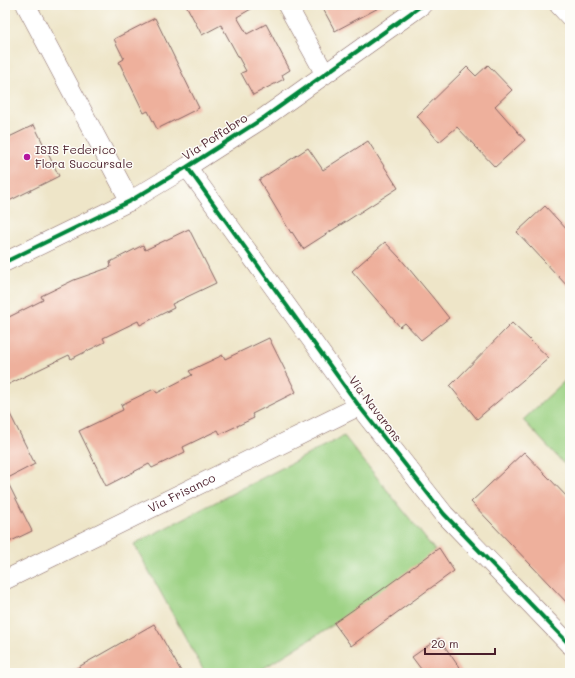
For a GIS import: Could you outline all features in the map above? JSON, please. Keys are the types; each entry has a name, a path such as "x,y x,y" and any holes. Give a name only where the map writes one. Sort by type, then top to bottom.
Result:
{"street":[{"path":"26,5 130,201"},
{"path":"287,5 325,74"},
{"name":"Via Poffabro","path":"5,262 130,201 187,167 265,117 422,5"},
{"path":"559,5 570,17"},
{"name":"Via Navarons","path":"187,167 359,406 444,514 570,645"},
{"name":"Via Frisanco","path":"5,580 359,406"}],"green space":[{"path":"570,376 570,470 523,420"},
{"path":"344,436 441,558 256,673 205,673 134,544"}],"building":[{"path":"186,5 258,5 237,17 247,34 266,24 290,70 282,75 284,79 253,95 241,73 246,71 221,25 202,35"},
{"path":"321,5 384,5 335,31"},
{"path":"155,18 199,108 157,129 148,111 144,113 119,62 124,59 114,39"},
{"path":"488,65 512,90 495,106 525,140 495,167 457,127 439,142 417,116 467,67 476,76"},
{"name":"ISIS Federico Flora Succursale","path":"34,125 59,176 5,203 5,139"},
{"path":"368,141 398,188 303,249 292,232 291,233 259,180 308,148 323,170"},
{"path":"545,206 570,233 570,289 517,232"},
{"path":"189,229 216,283 172,304 174,308 140,325 138,321 103,338 105,342 71,359 69,355 5,386 5,319 43,300 41,296 74,280 111,267 110,262 143,245 145,250"},
{"path":"385,242 449,318 421,340 405,323 400,327 352,271"},
{"path":"512,323 549,358 477,419 450,386"},
{"path":"269,338 296,392 252,414 254,418 220,434 218,430 183,447 185,452 152,468 149,464 106,486 79,431 123,410 121,405 154,389 157,393 192,375 189,371 223,355 225,359"},
{"path":"5,404 35,464 6,479 32,531 5,544"},
{"path":"524,452 570,500 570,606 471,502"},
{"path":"439,548 454,571 351,646 334,623"},
{"path":"154,624 182,673 68,673"},
{"path":"439,638 463,673 424,673 412,657"}],"cycle path":[{"path":"5,262 130,201 187,167 265,117 422,5"},
{"path":"187,167 359,406 444,514 570,645"}],"place":[{"name":"ISIS Federico Flora Succursale","path":"27,157"}]}
